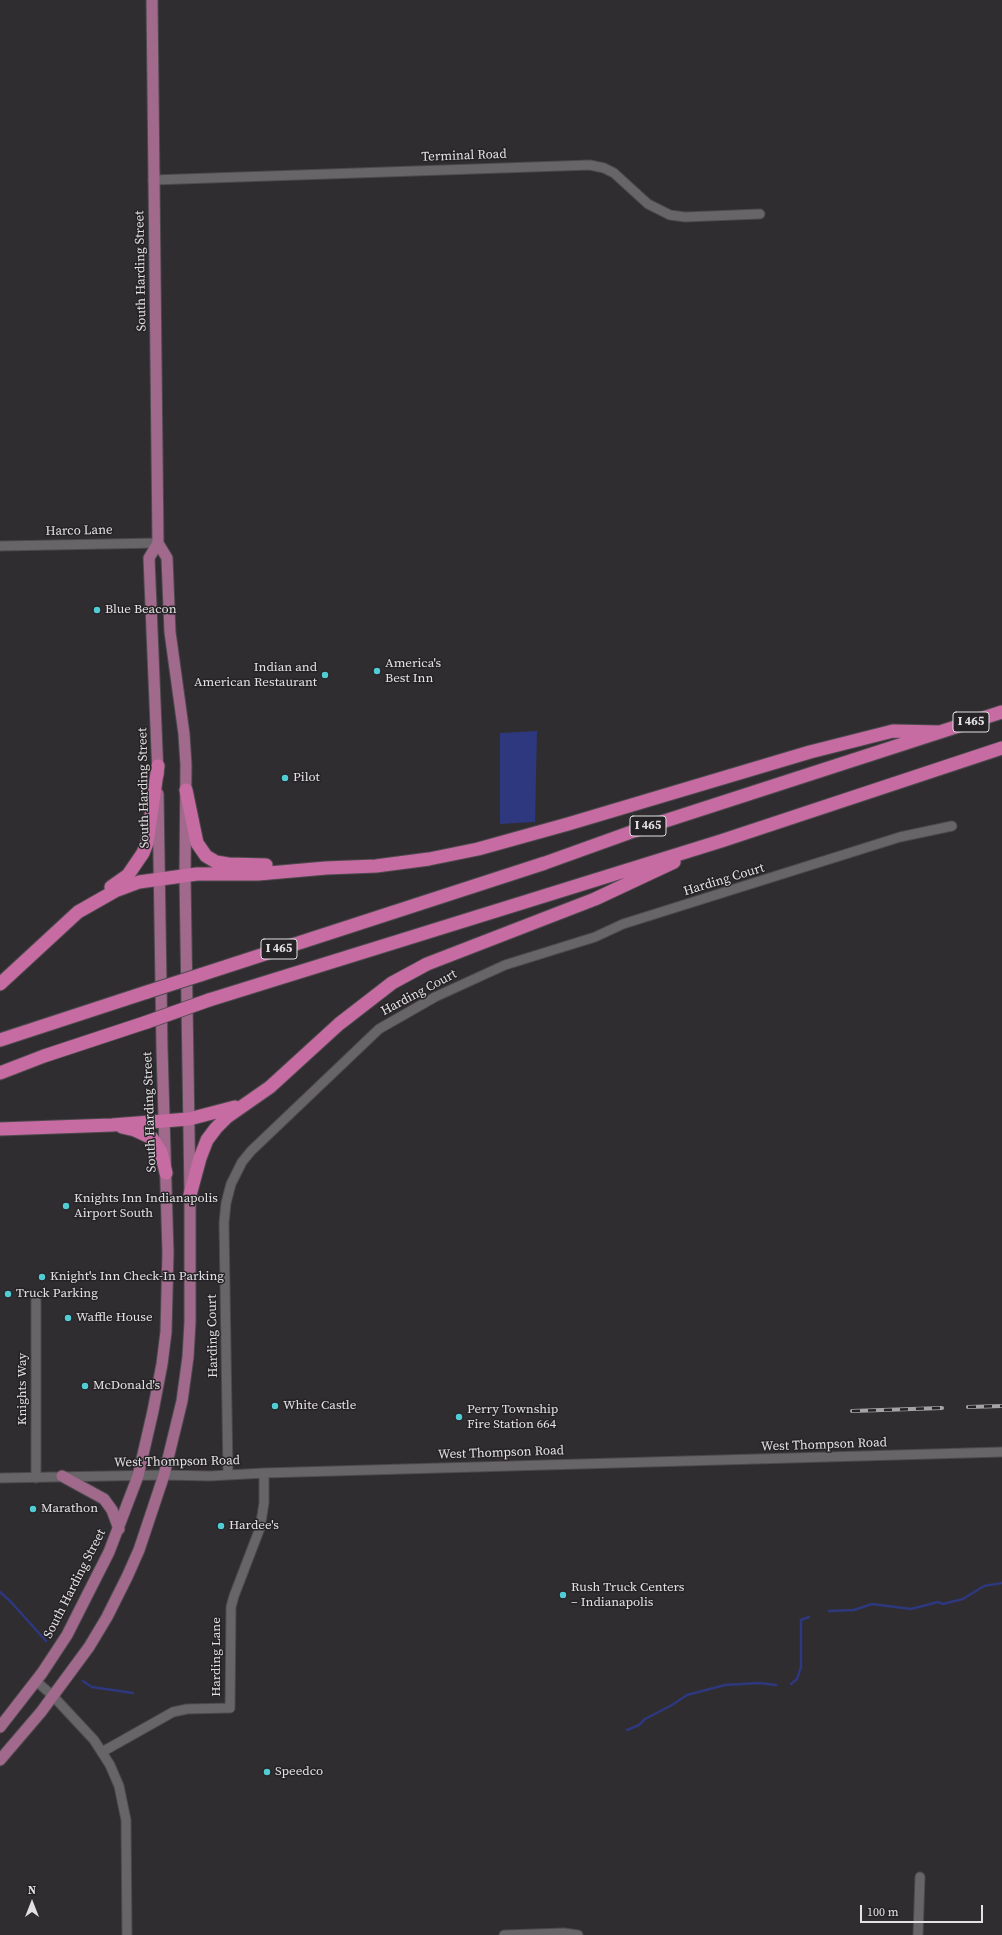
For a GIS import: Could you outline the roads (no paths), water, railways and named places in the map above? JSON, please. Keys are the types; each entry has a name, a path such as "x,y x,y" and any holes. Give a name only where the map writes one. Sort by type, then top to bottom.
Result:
{"highway":[{"name":"I 465","path":"0,1040 1002,712"},
{"path":"0,984 78,912 126,886 160,879 185,876 258,874 326,868 376,866 429,859 478,849 675,794 840,745 893,732 939,732"},
{"name":"I 465","path":"0,1073 44,1056 209,1000 721,841 1002,748"},
{"path":"96,901 128,875 143,853 149,834 158,766"},
{"path":"186,790 197,843 206,856 216,862 228,864 326,868"},
{"path":"190,1195 200,1158 207,1140 226,1117 270,1087 365,1003 399,980 427,964 595,899 721,841"},
{"path":"0,1129 112,1125 189,1119 207,1115 250,1101"},
{"path":"112,1125 135,1130 152,1138 161,1152 166,1173"}],"main road":[{"name":"South Harding Street","path":"0,1760 53,1696 89,1647 107,1617 139,1550 164,1475 182,1401 188,1357 190,1322 190,1195 185,876 186,790 184,734 170,632 167,558 158,543 152,0"},
{"name":"South Harding Street","path":"0,1727 36,1681 67,1635 94,1584 119,1529 138,1476 153,1411 166,1332 168,1253 158,766 148,558 158,543"},
{"path":"62,1476 104,1498 112,1510 119,1529"}],"street":[{"name":"Terminal Road","path":"153,180 590,165 604,168 614,173 648,204 670,215 685,217 760,214"},
{"name":"Harco Lane","path":"0,546 158,543"},
{"name":"Harding Court","path":"228,1474 224,1223 226,1203 231,1184 242,1162 250,1151 379,1029 435,997 505,965 596,937 623,924 900,837 952,826"},
{"name":"Knights Way","path":"36,1300 36,1478"},
{"name":"West Thompson Road","path":"0,1478 164,1475 210,1476 264,1472 1002,1452"},
{"name":"Harding Lane","path":"102,1752 173,1712 187,1709 230,1708 231,1607 262,1521 264,1503 264,1472"},
{"path":"36,1681 53,1696 90,1735 102,1752 116,1779 125,1809 127,1935"},
{"path":"918,1935 920,1876"},
{"path":"504,1935 564,1933 578,1935"}],"water":[{"path":"537,731 535,822 500,824 500,733"}],"waterway":[{"path":"829,1611 854,1610 872,1604 911,1609 938,1602 943,1604 963,1599 984,1586 1002,1583"},
{"path":"0,1592 46,1641"},
{"path":"791,1684 797,1679 801,1667 801,1620 809,1617"},
{"path":"83,1681 92,1687 133,1693"},
{"path":"627,1730 639,1725 645,1719 672,1705 687,1695 725,1685 759,1683 776,1685"}],"railway":[{"path":"968,1407 1002,1406"},
{"path":"852,1411 942,1408"}],"place":[{"name":"Blue Beacon","path":"97,610"},
{"name":"America's Best Inn","path":"377,671"},
{"name":"Indian and American Restaurant","path":"325,675"},
{"name":"Pilot","path":"285,778"},
{"name":"Knights Inn Indianapolis Airport South","path":"66,1206"},
{"name":"Knight's Inn Check-In Parking","path":"42,1277"},
{"name":"Truck Parking","path":"8,1294"},
{"name":"Waffle House","path":"68,1318"},
{"name":"McDonald's","path":"85,1386"},
{"name":"White Castle","path":"275,1406"},
{"name":"Perry Township Fire Station 664","path":"459,1417"},
{"name":"Marathon","path":"33,1509"},
{"name":"Hardee's","path":"221,1526"},
{"name":"Rush Truck Centers – Indianapolis","path":"563,1595"},
{"name":"Speedco","path":"267,1772"}]}
